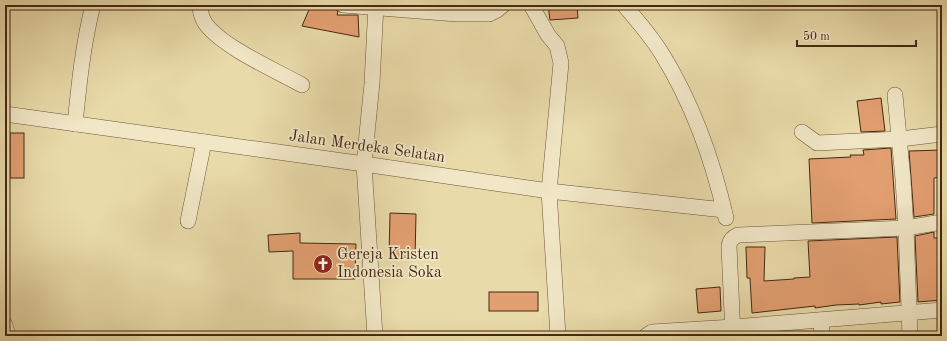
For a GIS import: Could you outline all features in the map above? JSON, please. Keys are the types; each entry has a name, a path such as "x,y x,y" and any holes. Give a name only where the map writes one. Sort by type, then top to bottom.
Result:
{"street":[{"path":"74,124 88,24 93,5"},
{"path":"200,5 205,23 218,36 246,54 302,85"},
{"path":"343,5 376,6 457,14 489,14 503,5"},
{"path":"531,5 548,35 557,46 561,63 548,191 558,336"},
{"path":"624,5 661,53 698,126 713,166 727,224 733,332"},
{"path":"375,336 364,164 372,83 376,6"},
{"path":"895,94 900,139 906,228 910,336"},
{"name":"Jalan Merdeka Selatan","path":"5,114 548,191 727,224"},
{"path":"802,132 817,143 900,139 942,134"},
{"path":"188,222 204,142"},
{"path":"727,224 738,235 906,228 942,222"},
{"path":"646,336 652,332 733,332 821,320 942,310"},
{"path":"821,320 822,336"},
{"path":"5,326 8,336"}],"building":[{"path":"311,5 332,5 338,12 337,15 358,15 359,37 302,26"},
{"path":"548,5 577,5 578,18 550,20"},
{"path":"881,98 885,131 861,132 857,101"},
{"path":"10,133 24,133 24,178 10,178"},
{"path":"891,148 896,219 812,223 809,159 851,157 850,155 864,155 863,150"},
{"path":"942,150 942,177 934,178 934,214 914,217 909,151"},
{"path":"390,213 416,214 415,258 389,257"},
{"path":"934,232 934,238 942,238 942,300 918,302 915,236"},
{"path":"300,233 300,243 356,244 355,279 293,279 293,251 269,252 268,235"},
{"path":"897,237 900,302 836,305 815,308 815,306 752,313 750,278 747,278 746,247 765,247 764,281 810,277 808,241"},
{"path":"720,287 721,311 698,313 696,289"},
{"path":"489,292 538,292 538,311 489,311"}],"place":[{"name":"Gereja Kristen Indonesia Soka","path":"323,264"}]}
